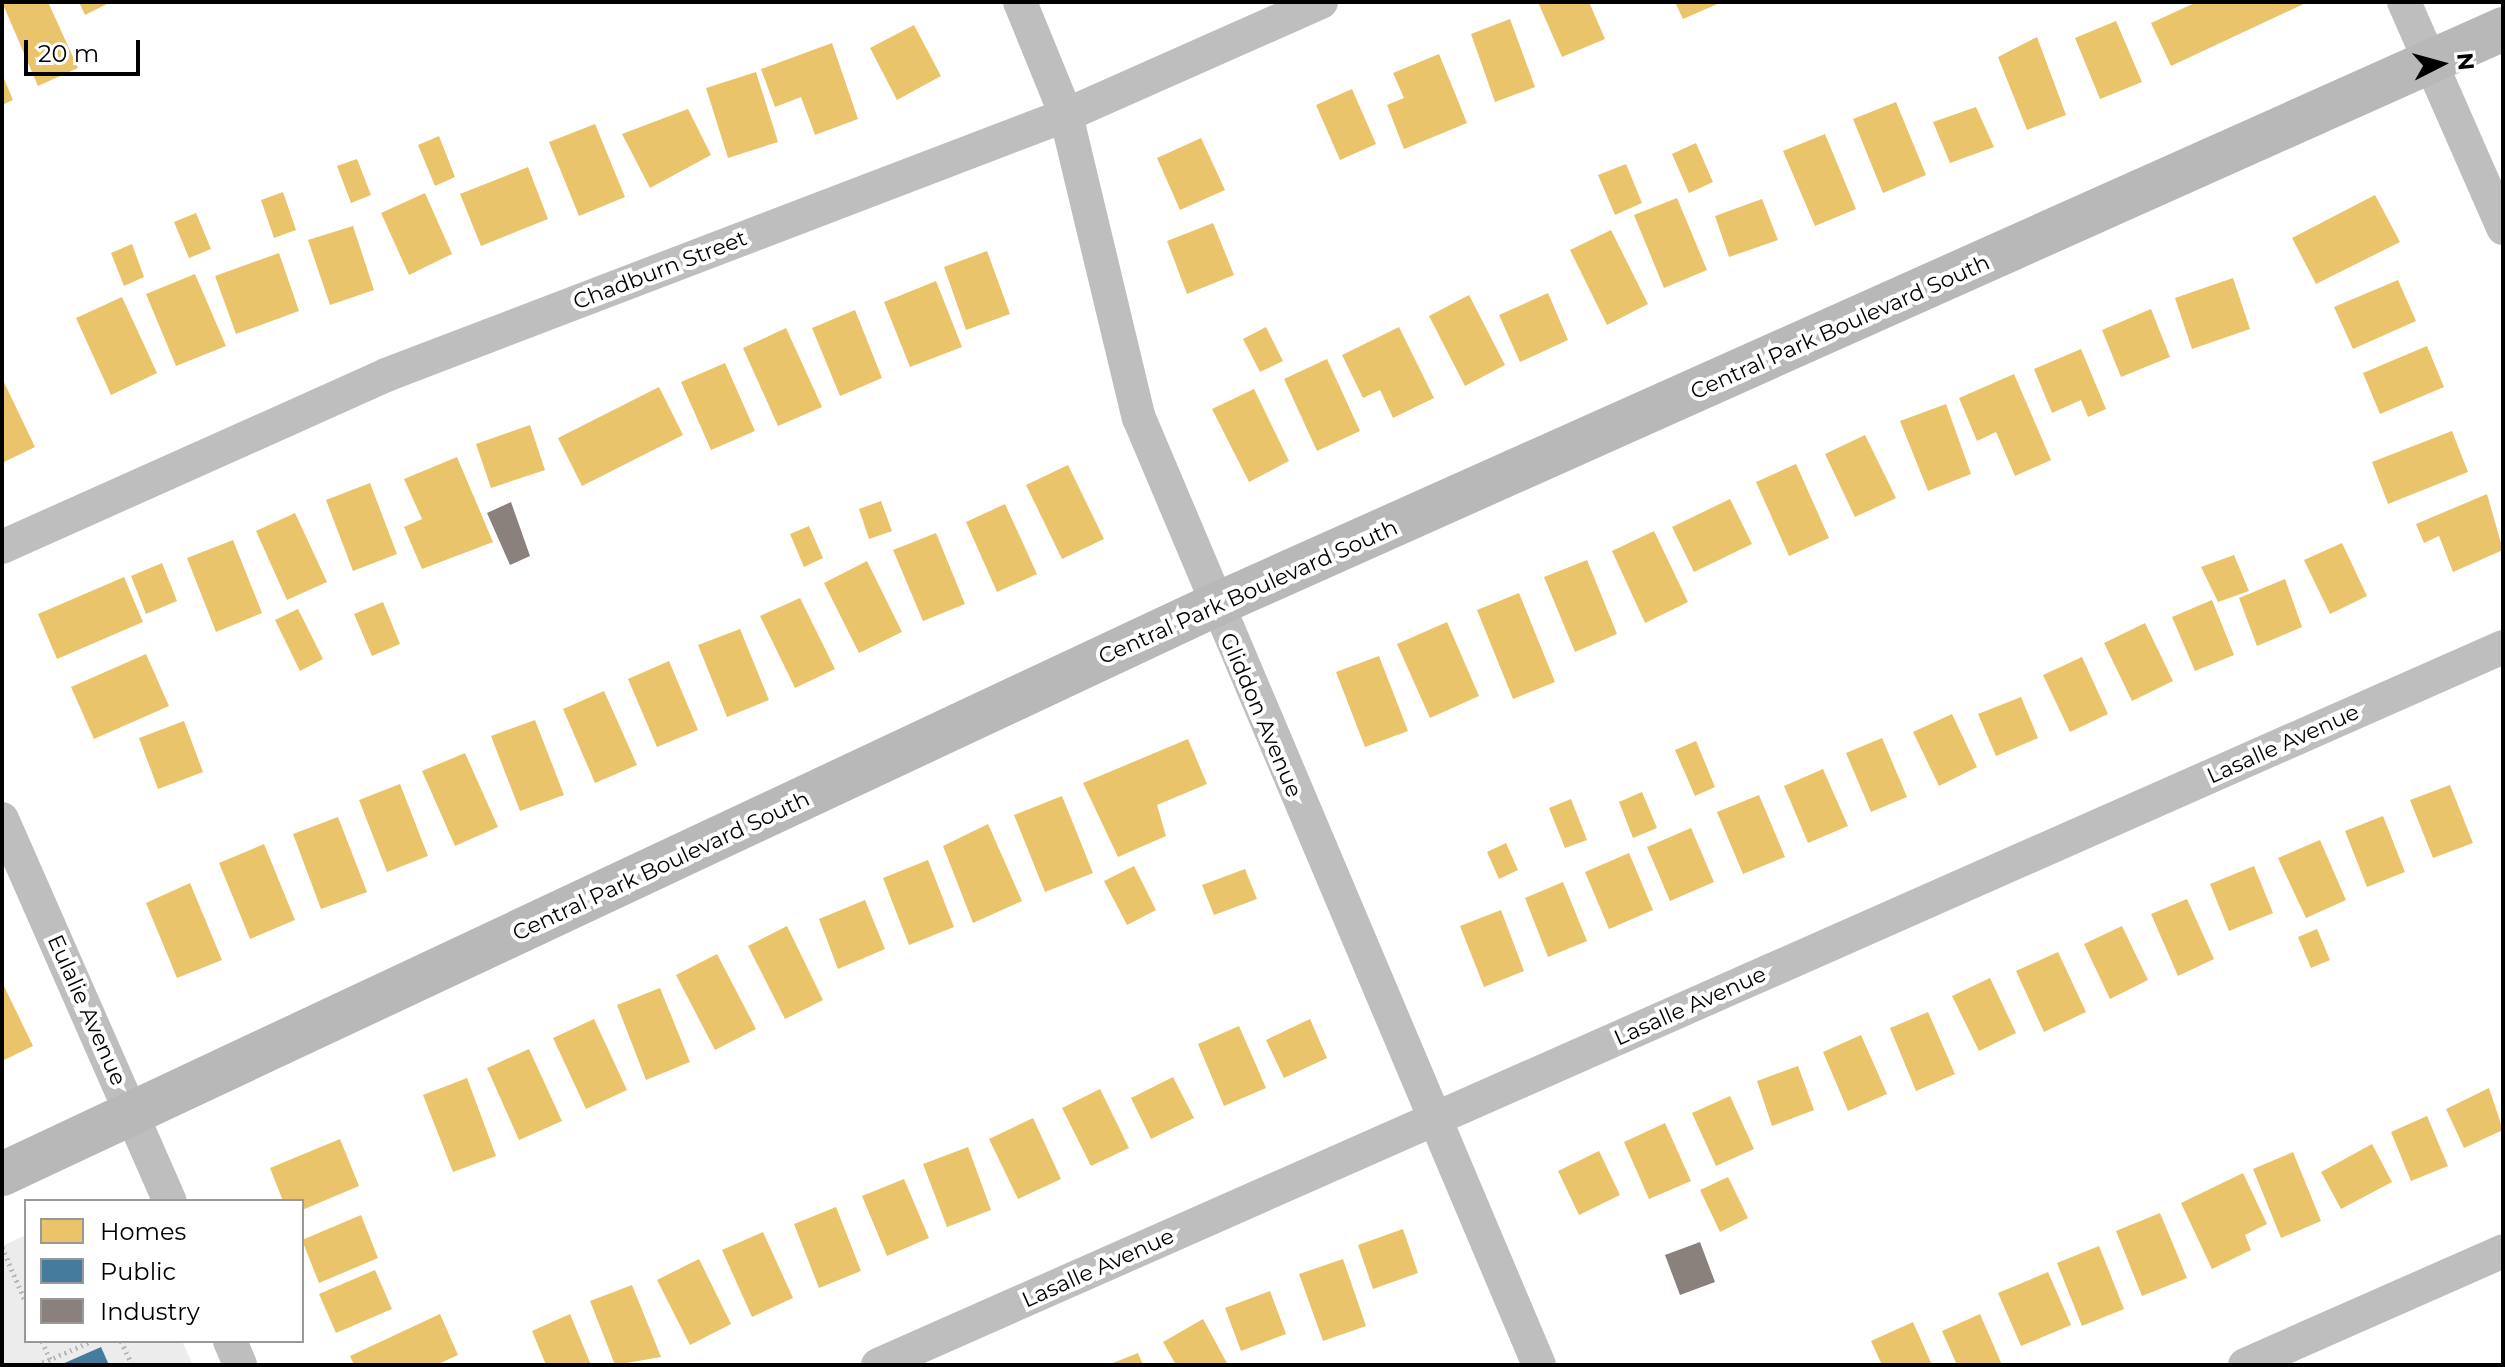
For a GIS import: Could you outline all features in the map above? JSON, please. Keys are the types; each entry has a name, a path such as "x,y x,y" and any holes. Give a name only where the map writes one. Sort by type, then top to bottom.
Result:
{"street":[{"name":"Gliddon Avenue","path":"1020,2 1066,115 1139,418 1432,1120 1539,1365"},
{"name":"Chadburn Street","path":"2,547 386,375 1066,115 1321,2"},
{"path":"2404,2 2503,228"},
{"name":"Central Park Boulevard South","path":"2,1174 1215,605 2503,29"},
{"name":"Lasalle Avenue","path":"878,1365 2503,647"},
{"name":"Eulalie Avenue","path":"2,819 169,1199"},
{"path":"2245,1365 2503,1251"},
{"path":"231,1343 240,1365"}],"path":[{"path":"2,1247 24,1298"},
{"path":"43,1343 50,1359"},
{"path":"37,1365 87,1343"},
{"path":"122,1343 132,1365"}],"shaded area":[{"path":"24,1236 24,1343 183,1343 193,1365 2,1365 2,1246"}],"building: Homes":[{"path":"2,2 48,2 78,68 38,86"},
{"path":"79,2 111,2 85,15"},
{"path":"1538,2 1589,2 1605,39 1562,57"},
{"path":"1675,2 1722,2 1683,19"},
{"path":"2197,2 2308,2 2171,66 2151,23"},
{"path":"1510,19 1535,87 1495,102 1471,34"},
{"path":"2116,21 2142,82 2100,99 2075,38"},
{"path":"914,25 941,76 897,100 870,48"},
{"path":"2037,37 2066,115 2027,130 1998,57"},
{"path":"832,43 858,119 815,135 801,97 775,107 761,69"},
{"path":"1439,54 1467,123 1404,149 1387,105 1404,98 1393,73"},
{"path":"756,72 778,142 728,158 706,88"},
{"path":"2,74 13,100 2,105"},
{"path":"1352,89 1376,144 1340,160 1316,105"},
{"path":"1896,102 1926,175 1883,193 1853,119"},
{"path":"1976,107 1994,147 1950,163 1933,122"},
{"path":"688,109 711,155 650,188 622,134"},
{"path":"595,124 625,197 579,216 549,142"},
{"path":"1825,134 1856,209 1815,226 1783,151"},
{"path":"439,136 455,177 435,186 418,145"},
{"path":"1201,138 1225,190 1180,210 1157,158"},
{"path":"1696,143 1713,182 1689,193 1672,154"},
{"path":"357,159 371,195 351,203 337,166"},
{"path":"1626,164 1642,203 1615,215 1598,175"},
{"path":"528,167 548,219 481,246 460,194"},
{"path":"283,192 296,230 274,238 261,200"},
{"path":"425,193 452,254 409,275 381,213"},
{"path":"2375,195 2400,242 2316,284 2292,238"},
{"path":"1677,198 1707,270 1664,288 1634,215"},
{"path":"1762,199 1778,240 1729,257 1715,216"},
{"path":"196,213 211,249 189,258 174,222"},
{"path":"1213,223 1234,275 1187,294 1167,241"},
{"path":"353,226 374,290 330,305 308,240"},
{"path":"1611,230 1648,304 1607,325 1570,250"},
{"path":"132,244 144,277 124,286 111,253"},
{"path":"987,251 1010,314 966,330 944,267"},
{"path":"279,253 299,311 236,334 215,276"},
{"path":"195,274 226,346 176,366 146,294"},
{"path":"2233,278 2250,329 2192,349 2175,298"},
{"path":"2398,280 2416,321 2353,349 2334,307"},
{"path":"936,281 962,347 910,367 884,302"},
{"path":"1548,293 1568,340 1520,362 1499,315"},
{"path":"1469,295 1505,365 1465,386 1429,316"},
{"path":"122,297 157,373 111,395 76,318"},
{"path":"2151,309 2170,357 2121,377 2102,330"},
{"path":"855,310 882,378 840,396 812,328"},
{"path":"1266,327 1283,361 1260,372 1243,339"},
{"path":"1399,327 1434,398 1393,418 1380,390 1363,398 1342,355"},
{"path":"786,328 822,407 778,426 743,348"},
{"path":"2427,346 2444,387 2380,414 2363,373"},
{"path":"2081,349 2106,409 2088,417 2081,400 2052,413 2034,369"},
{"path":"1327,359 1360,431 1317,451 1284,379"},
{"path":"725,363 755,431 711,450 681,382"},
{"path":"2014,374 2051,460 2015,476 1996,432 1977,441 1959,398"},
{"path":"2,378 35,447 2,463"},
{"path":"659,387 683,435 582,486 558,438"},
{"path":"1254,389 1289,461 1249,482 1212,409"},
{"path":"1946,404 1971,474 1928,491 1900,421"},
{"path":"530,425 545,470 491,488 476,444"},
{"path":"2452,431 2468,472 2388,504 2372,462"},
{"path":"1865,435 1896,498 1855,517 1825,454"},
{"path":"457,457 493,542 422,569 404,527 422,519 404,479"},
{"path":"1796,464 1829,538 1789,556 1756,482"},
{"path":"1068,465 1104,539 1062,559 1026,485"},
{"path":"370,483 397,554 353,571 326,500"},
{"path":"2487,494 2503,550 2453,572 2439,536 2424,543 2416,524"},
{"path":"1730,499 1752,544 1694,572 1672,527"},
{"path":"881,501 892,531 869,539 859,509"},
{"path":"1005,504 1037,574 997,592 966,522"},
{"path":"295,513 327,582 287,600 256,531"},
{"path":"809,526 823,558 804,567 790,534"},
{"path":"1654,531 1688,602 1645,623 1612,551"},
{"path":"936,533 965,604 923,621 893,550"},
{"path":"233,540 262,613 216,632 187,558"},
{"path":"2342,543 2367,596 2330,614 2304,560"},
{"path":"2234,555 2249,591 2218,602 2201,567"},
{"path":"1587,560 1617,634 1575,652 1544,577"},
{"path":"867,561 902,632 859,653 824,583"},
{"path":"162,563 177,601 146,614 131,576"},
{"path":"124,577 143,622 57,659 38,614"},
{"path":"2285,579 2302,627 2257,646 2239,598"},
{"path":"1519,593 1555,682 1513,699 1477,610"},
{"path":"800,598 835,669 795,688 760,616"},
{"path":"2212,600 2234,655 2195,671 2172,617"},
{"path":"383,602 400,644 372,656 354,614"},
{"path":"298,609 323,659 300,671 275,620"},
{"path":"1447,622 1479,696 1430,718 1397,644"},
{"path":"2145,623 2173,681 2132,701 2104,643"},
{"path":"740,629 769,700 727,717 698,645"},
{"path":"146,654 169,706 94,739 71,687"},
{"path":"1379,656 1408,731 1365,747 1336,672"},
{"path":"2082,657 2108,714 2070,732 2043,675"},
{"path":"669,661 698,730 657,747 628,679"},
{"path":"604,691 637,765 595,783 563,709"},
{"path":"2021,697 2038,738 1996,756 1978,714"},
{"path":"1952,714 1977,767 1939,786 1913,732"},
{"path":"535,720 564,795 520,811 491,736"},
{"path":"184,721 203,772 158,789 139,738"},
{"path":"1882,738 1907,797 1871,812 1846,753"},
{"path":"1188,739 1207,784 1157,805 1166,836 1118,857 1083,783"},
{"path":"1696,741 1715,787 1695,796 1675,750"},
{"path":"465,753 498,827 455,846 422,771"},
{"path":"1823,769 1848,826 1808,843 1784,786"},
{"path":"400,784 428,856 387,872 359,800"},
{"path":"2450,785 2473,843 2433,858 2410,800"},
{"path":"1642,792 1657,828 1633,838 1619,802"},
{"path":"1759,795 1785,857 1743,874 1717,812"},
{"path":"1062,796 1093,873 1045,892 1014,815"},
{"path":"1571,799 1587,840 1565,848 1549,808"},
{"path":"2383,816 2405,872 2367,887 2345,831"},
{"path":"338,817 367,892 321,909 293,834"},
{"path":"988,824 1022,901 973,923 943,846"},
{"path":"1691,828 1714,882 1670,901 1647,847"},
{"path":"2320,840 2346,900 2306,918 2278,858"},
{"path":"1506,843 1518,870 1499,879 1487,852"},
{"path":"264,844 295,920 250,939 219,863"},
{"path":"1629,853 1653,910 1609,929 1585,872"},
{"path":"928,860 954,927 909,945 883,878"},
{"path":"1134,866 1156,910 1127,925 1104,881"},
{"path":"2254,866 2273,913 2229,931 2210,884"},
{"path":"1245,869 1257,899 1214,915 1202,885"},
{"path":"1563,882 1587,941 1548,957 1525,898"},
{"path":"190,883 222,960 177,978 146,903"},
{"path":"2187,899 2214,959 2178,976 2151,914"},
{"path":"865,900 885,949 838,969 819,919"},
{"path":"1501,910 1524,971 1484,987 1460,926"},
{"path":"787,926 823,1000 785,1019 748,946"},
{"path":"2122,926 2148,980 2110,999 2084,944"},
{"path":"2317,929 2330,960 2311,968 2298,937"},
{"path":"2058,952 2086,1012 2044,1032 2016,971"},
{"path":"717,954 756,1029 715,1050 676,975"},
{"path":"1990,978 2016,1033 1979,1051 1952,996"},
{"path":"2,982 33,1046 2,1061"},
{"path":"660,988 690,1062 646,1080 617,1005"},
{"path":"1928,1012 1955,1074 1916,1091 1890,1028"},
{"path":"594,1019 627,1090 586,1109 553,1038"},
{"path":"1310,1019 1327,1058 1284,1078 1266,1040"},
{"path":"1239,1026 1266,1088 1224,1106 1198,1044"},
{"path":"1861,1035 1887,1094 1848,1111 1823,1052"},
{"path":"529,1049 562,1121 519,1140 487,1068"},
{"path":"1798,1066 1814,1110 1772,1126 1757,1081"},
{"path":"1173,1077 1194,1118 1151,1139 1131,1098"},
{"path":"467,1078 496,1156 453,1172 423,1095"},
{"path":"2489,1088 2503,1130 2464,1148 2446,1109"},
{"path":"1100,1089 1129,1148 1091,1166 1062,1108"},
{"path":"1730,1096 1754,1149 1716,1166 1692,1113"},
{"path":"2427,1116 2448,1166 2411,1181 2391,1132"},
{"path":"1033,1118 1061,1179 1018,1199 989,1139"},
{"path":"1665,1123 1691,1181 1649,1199 1624,1142"},
{"path":"340,1139 359,1186 304,1209 304,1199 282,1199 270,1168"},
{"path":"2372,1144 2392,1182 2341,1209 2321,1172"},
{"path":"968,1147 991,1210 947,1227 923,1164"},
{"path":"1599,1151 1620,1195 1579,1215 1558,1171"},
{"path":"2293,1152 2321,1221 2281,1238 2253,1169"},
{"path":"2243,1173 2267,1224 2245,1235 2251,1250 2212,1269 2181,1203"},
{"path":"1728,1177 1748,1218 1720,1232 1700,1190"},
{"path":"904,1179 929,1238 887,1256 862,1196"},
{"path":"836,1207 861,1271 819,1288 794,1224"},
{"path":"2160,1213 2187,1278 2142,1296 2116,1231"},
{"path":"361,1215 378,1258 319,1283 304,1239"},
{"path":"1403,1229 1418,1273 1373,1289 1358,1245"},
{"path":"763,1232 793,1298 752,1317 722,1250"},
{"path":"2099,1246 2124,1309 2082,1326 2057,1263"},
{"path":"699,1259 731,1324 690,1345 657,1280"},
{"path":"1343,1259 1366,1326 1323,1341 1299,1274"},
{"path":"375,1270 392,1309 336,1333 319,1294"},
{"path":"2048,1272 2071,1325 2021,1346 1998,1293"},
{"path":"632,1285 661,1357 615,1365 590,1301"},
{"path":"1270,1291 1286,1334 1241,1351 1225,1308"},
{"path":"440,1314 458,1355 436,1365 354,1365 350,1356"},
{"path":"570,1314 591,1365 546,1365 532,1331"},
{"path":"1980,1314 2002,1365 1957,1365 1942,1331"},
{"path":"1203,1319 1228,1365 1176,1365 1163,1342"},
{"path":"1913,1322 1932,1365 1882,1365 1871,1341"},
{"path":"1138,1353 1143,1365 1108,1365"}],"building: Public":[{"path":"101,1347 109,1365 60,1365"}],"building: Industry":[{"path":"511,502 530,556 510,565 487,513"},
{"path":"1700,1242 1715,1282 1680,1295 1665,1255"}]}
